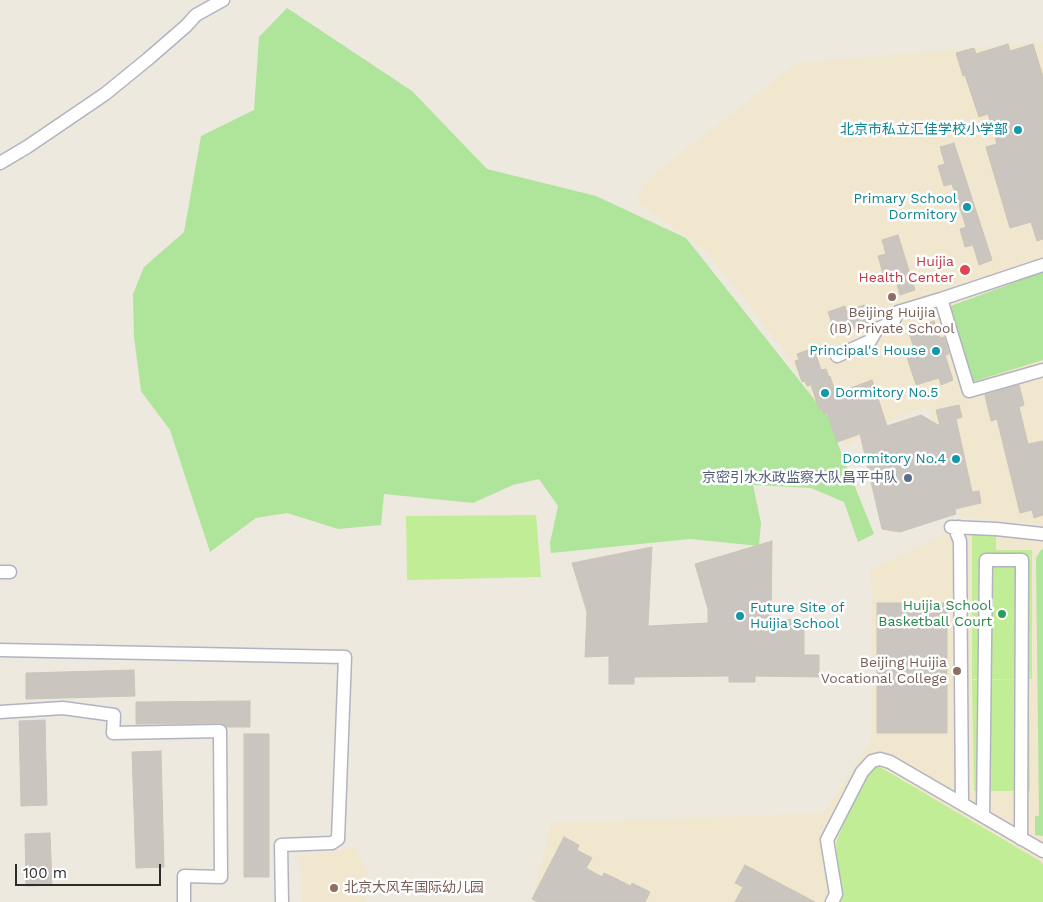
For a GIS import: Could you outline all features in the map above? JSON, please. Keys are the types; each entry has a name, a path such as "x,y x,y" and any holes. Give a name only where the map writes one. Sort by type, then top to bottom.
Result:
{"street":[{"path":"0,164 105,94 148,59 196,15 223,0"},
{"path":"837,356 870,341 876,329 893,322 898,312 1043,264"},
{"path":"941,298 970,391 1043,370"},
{"path":"962,804 960,541 955,527 996,528 1043,534"},
{"path":"983,816 986,560 1022,560 1021,839"},
{"path":"0,650 345,657 338,838 332,843 281,845 282,902"},
{"path":"0,712 63,708 114,714 113,732 220,731 221,877 184,876 184,902"},
{"path":"832,902 836,894 827,840 862,772 872,761 880,759 890,762 1043,851"}],"shaded area":[{"name":"Beijing Huijia (IB) Private School","path":"1043,42 1043,525 959,517 928,406 877,425 846,448 779,344 705,250 636,201 649,178 797,63"},
{"name":"Beijing Huijia Vocational College","path":"946,533 1043,538 1043,902 532,902 551,823 824,813 871,741 872,600 870,570"},
{"name":"北京大风车国际幼儿园","path":"356,847 368,874 365,902 301,902 300,856"}],"green space":[{"path":"287,8 412,91 487,169 596,196 686,238 833,423 837,442 874,534 858,542 844,502 811,488 753,485 761,523 759,546 690,539 551,553 550,543 558,506 539,479 513,485 473,503 384,494 381,525 338,529 287,513 256,518 210,552 170,430 141,391 134,337 133,294 144,267 184,232 201,136 254,110 259,37"},
{"path":"1043,272 1043,360 972,382 948,307"},
{"path":"536,515 541,577 407,580 406,516"},
{"name":"Huijia School Basketball Court","path":"972,534 996,534 996,550 1032,550 1032,679 972,679"},
{"path":"1043,549 1043,836 1035,835 1035,816 1039,816 1036,558"},
{"path":"1029,679 1030,791 974,791 972,680"},
{"path":"878,766 1040,861 1043,864 1043,902 838,902 841,898 836,843 864,770"}],"building":[{"name":"北京市私立汇佳学校小学部","path":"1008,44 1010,51 1033,44 1043,77 1043,239 1037,241 1031,222 1010,228 986,147 997,144 988,114 979,117 956,53 974,48 976,54"},
{"name":"Primary School Dormitory","path":"954,143 992,260 979,265 973,245 965,247 960,229 966,227 952,184 944,186 938,166 945,164 940,147"},
{"path":"898,235 915,290 900,295 894,274 884,277 878,256 886,254 882,240"},
{"path":"864,305 871,324 864,328 863,326 836,335 828,312 845,306 846,311"},
{"name":"Principal's House","path":"934,321 940,338 944,337 949,354 945,355 953,380 941,385 939,378 916,385 907,357 916,354 908,330"},
{"path":"819,346 821,354 816,355 821,370 826,369 830,376 837,398 852,393 851,388 872,380 887,426 921,415 940,426 936,410 959,405 962,417 956,419 972,492 979,491 981,503 955,509 956,514 900,532 882,529 860,434 837,442 827,413 824,414 822,408 819,409 811,385 807,386 805,381 802,382 795,361 799,360 797,354"},
{"path":"1019,385 1024,405 1019,407 1028,444 1043,441 1043,515 1034,518 1032,510 1020,513 997,419 991,421 985,395"},
{"name":"Future Site of Huijia School","path":"772,541 771,619 804,620 804,655 819,655 819,677 755,676 755,682 729,682 729,676 634,677 634,684 609,684 609,656 585,657 587,612 572,563 652,547 648,626 708,623 708,609 695,564"},
{"path":"877,603 947,603 947,733 877,733"},
{"path":"134,670 135,696 26,699 26,673"},
{"path":"250,701 250,727 227,727 220,723 136,724 136,702"},
{"path":"45,720 47,805 21,806 19,721"},
{"path":"244,734 269,734 269,877 244,877"},
{"path":"161,751 164,867 136,868 132,752"},
{"path":"50,833 52,885 26,886 25,834"},
{"path":"564,837 579,845 577,850 592,858 586,868 602,877 604,873 631,886 632,883 650,892 645,902 538,902 532,899"},
{"path":"745,865 815,902 735,902 743,887 735,883"}],"place":[{"name":"北京市私立汇佳学校小学部","path":"1018,130"},
{"name":"Primary School Dormitory","path":"967,207"},
{"name":"Huijia Health Center","path":"965,270"},
{"name":"Beijing Huijia (IB) Private School","path":"892,297"},
{"name":"Principal's House","path":"936,351"},
{"name":"Dormitory No.5","path":"825,393"},
{"name":"Dormitory No.4","path":"956,459"},
{"name":"京密引水水政监察大队昌平中队","path":"908,478"},
{"name":"Huijia School Basketball Court","path":"1002,614"},
{"name":"Future Site of Huijia School","path":"740,616"},
{"name":"Beijing Huijia Vocational College","path":"957,671"},
{"name":"北京大风车国际幼儿园","path":"334,888"}]}
